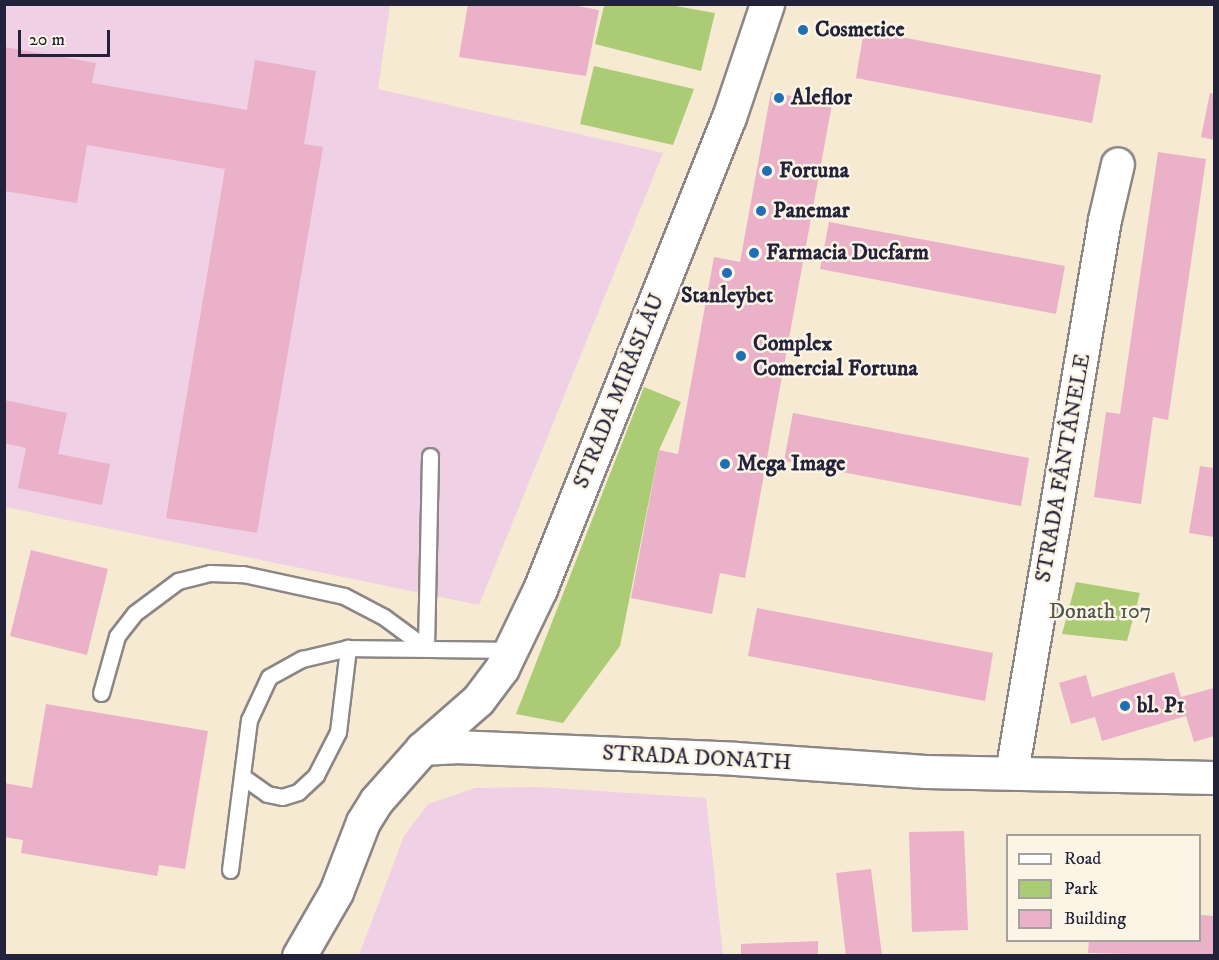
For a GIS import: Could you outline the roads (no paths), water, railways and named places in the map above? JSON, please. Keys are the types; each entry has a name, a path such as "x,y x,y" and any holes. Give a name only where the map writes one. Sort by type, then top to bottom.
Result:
{"main road":[{"name":"STRADA MIRĂSLĂU","path":"422,750 478,700 511,650 540,589 744,81 768,4"},
{"path":"299,956 336,892 363,822 376,801 422,750"}],"street":[{"name":"STRADA FÂNTÂNELE","path":"1012,773 1105,220 1118,164"},
{"name":"STRADA DONATH","path":"422,750 455,747 1012,773 1215,778"}],"lane":[{"path":"426,648 430,456"},
{"path":"100,693 117,636 135,613 178,581 210,573 243,574 344,596 384,617 426,648"},
{"path":"230,870 249,720 256,698 269,677 302,659 348,648 511,650"},
{"path":"243,777 267,794 282,797 298,792 316,776 338,732 348,648"}],"place":[{"name":"Cosmetice","path":"803,30"},
{"name":"Aleflor","path":"779,98"},
{"name":"Fortuna","path":"767,171"},
{"name":"Panemar","path":"761,211"},
{"name":"Farmacia Ducfarm","path":"754,253"},
{"name":"Stanleybet","path":"727,273"},
{"name":"Complex Comercial Fortuna","path":"741,356"},
{"name":"Mega Image","path":"725,464"},
{"name":"bl. P1","path":"1125,706"}],"park label":[{"name":"Donath 107","path":"1100,612"}]}
